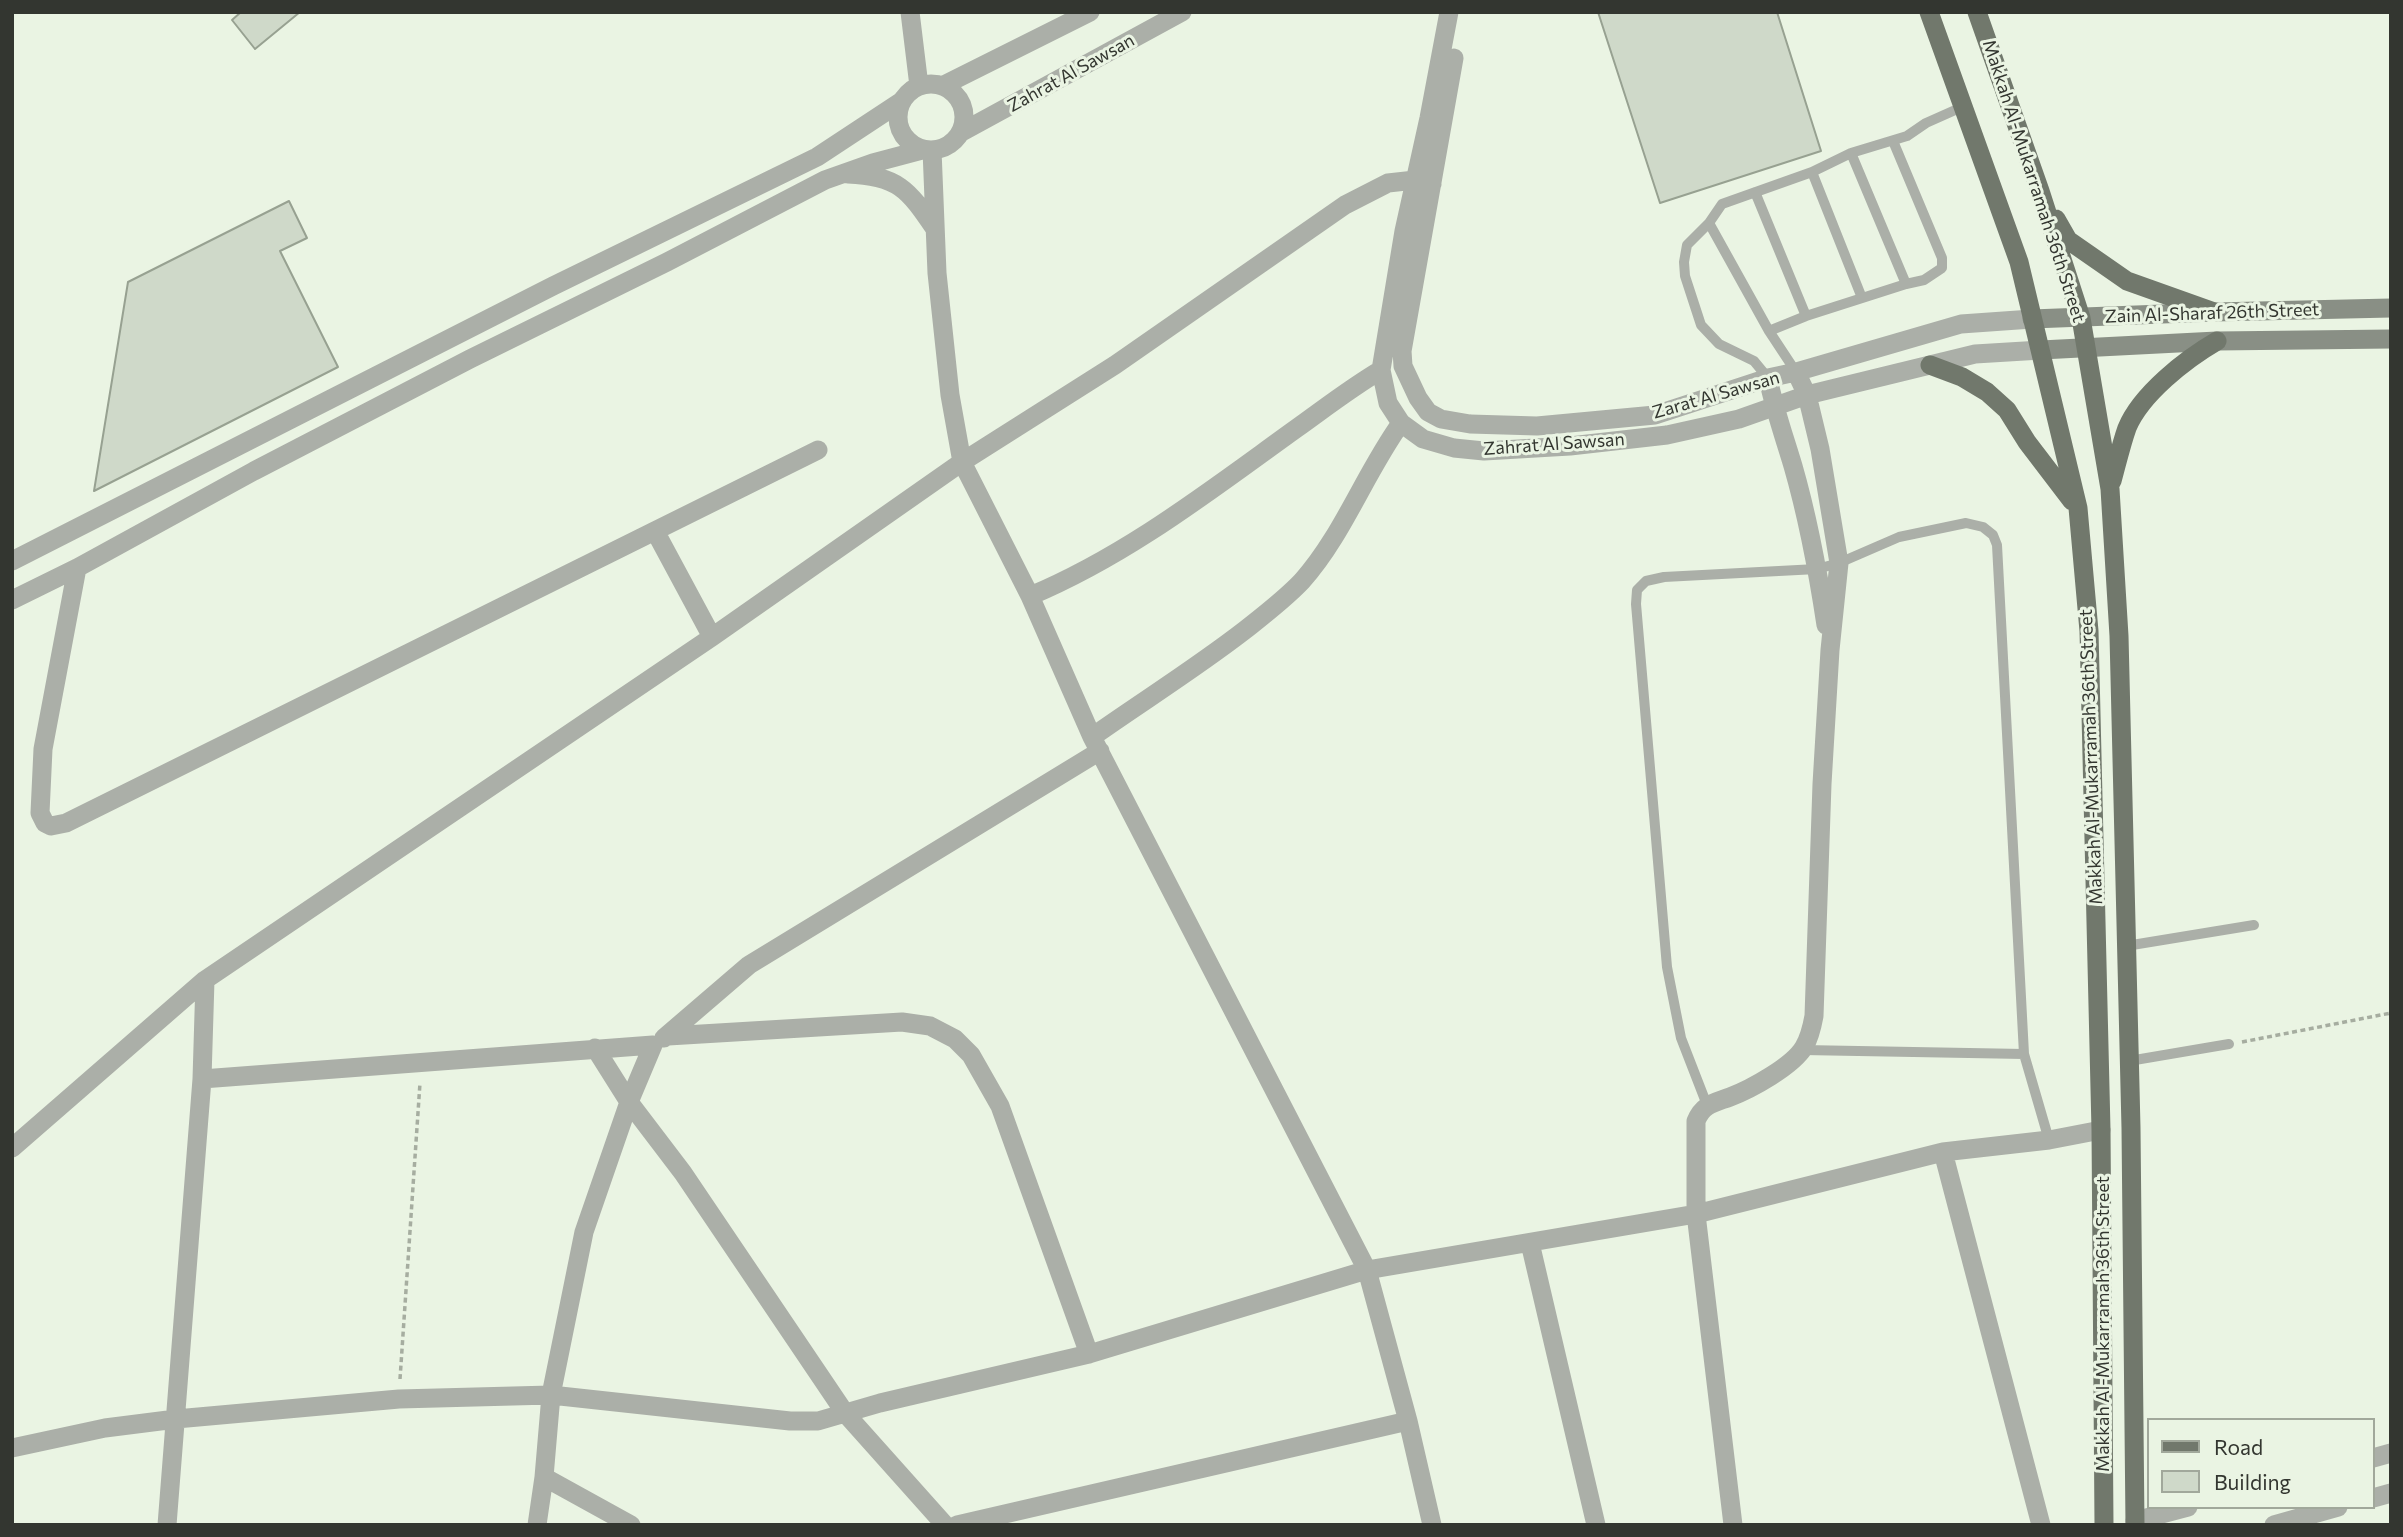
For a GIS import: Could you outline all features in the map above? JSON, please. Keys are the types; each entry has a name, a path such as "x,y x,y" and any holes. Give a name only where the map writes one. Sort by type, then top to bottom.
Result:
{"main road":[{"name":"Makkah Al-Mukarramah 36th Street","path":"1928,12 2019,262 2078,508 2089,631 2101,1130 2104,1525"},
{"name":"Makkah Al-Mukarramah 36th Street","path":"1977,12 2081,318 2110,489 2119,636 2129,1061 2135,1523"},
{"path":"2040,191 2068,240 2096,261 2127,281 2214,312"},
{"name":"Zain Al-Sharaf 26th Street","path":"2032,319 2391,308"},
{"name":"Zain Al-Sharaf 26th Street","path":"2041,350 2217,341 2391,339"},
{"path":"2110,489 2128,427 2140,406 2154,389 2217,341"},
{"path":"1930,365 1962,377 1987,392 2007,410 2027,442 2078,508"}],"street":[{"path":"910,12 919,86"},
{"path":"942,86 1090,12"},
{"name":"Zahrat Al Sawsan","path":"960,133 1182,12"},
{"path":"537,1525 551,1395 584,1232 629,1102 660,1041 749,965 1096,744 1270,610 1302,581 1323,553 1401,423 1388,403 1381,370 1404,231 1423,182 1449,12"},
{"name":"Zarat Al Sawsan","path":"1461,12 1423,182 1402,351 1403,366 1409,382 1428,412 1441,419 1470,424 1537,426 1654,415 1768,378 1961,324 2032,319"},
{"path":"12,600 470,359 840,173 943,148 953,142 960,133 964,110 952,91 931,84 919,86 909,92 898,112 903,134 911,143 927,150"},
{"path":"12,561 817,156 902,101"},
{"path":"927,150 947,368 962,462 1030,596 1096,744 1367,1270 1408,1421 1432,1525"},
{"path":"840,173 864,175 899,184 910,193 935,229"},
{"path":"12,1147 205,980 712,636 962,462 1115,365 1345,205 1388,183 1423,182"},
{"name":"Zahrat Al Sawsan","path":"1401,423 1423,439 1454,448 1484,451 1570,446 1667,435 1739,419 1807,395 1975,354 2041,350"},
{"path":"1030,596 1074,576 1180,512 1348,390 1381,370"},
{"path":"1733,1525 1696,1214 1696,1121 1707,1105 1733,1096 1778,1071 1803,1050 1812,1032 1822,784 1830,650 1839,563 1807,395 1796,372"},
{"path":"1768,378 1817,569 1830,650"},
{"path":"77,568 43,749 40,813 45,823 51,826 66,823 818,450"},
{"path":"655,531 712,636"},
{"path":"167,1525 202,1079 205,980"},
{"path":"202,1079 902,1022 930,1026 955,1039 971,1055 1000,1106 1089,1354"},
{"path":"595,1048 629,1102 683,1173 845,1413 945,1525"},
{"path":"12,1448 105,1428 176,1419 399,1399 551,1395 790,1421 818,1421 1089,1354 1367,1270 1696,1214 1943,1152 2049,1140 2101,1130"},
{"path":"1943,1152 2041,1525"},
{"path":"1530,1244 1596,1525"},
{"path":"957,1525 1408,1421"},
{"path":"544,1477 631,1525"},
{"path":"2135,1523 2181,1509"},
{"path":"2274,1525 2331,1509"}],"lane":[{"path":"1768,378 1754,361 1719,344 1702,325 1685,276 1687,245 1723,204 1812,172 1851,153 1907,136 1926,123 1962,107"},
{"path":"1769,331 1806,316 1924,280 1940,272 1942,258 1893,141"},
{"path":"1851,153 1906,284"},
{"path":"1812,172 1862,298"},
{"path":"1755,192 1806,316"},
{"path":"1709,223 1769,331 1796,372"},
{"path":"1707,1105 1681,1038 1667,967 1637,617 1637,590 1647,581 1664,577 1817,569 1839,563 1899,537 1965,523 1983,527 1993,535 1997,545 2024,1054 2049,1140"},
{"path":"2126,946 2254,925"},
{"path":"2129,1061 2229,1044"},
{"path":"1803,1050 2024,1054"}],"path":[{"path":"2229,1044 2391,1013"},
{"path":"399,1399 422,1062"}],"building":[{"path":"241,12 300,12 255,49 232,20"},
{"path":"1598,12 1777,12 1821,151 1660,203"},
{"path":"289,201 307,238 280,251 338,367 94,491 128,282"}]}
